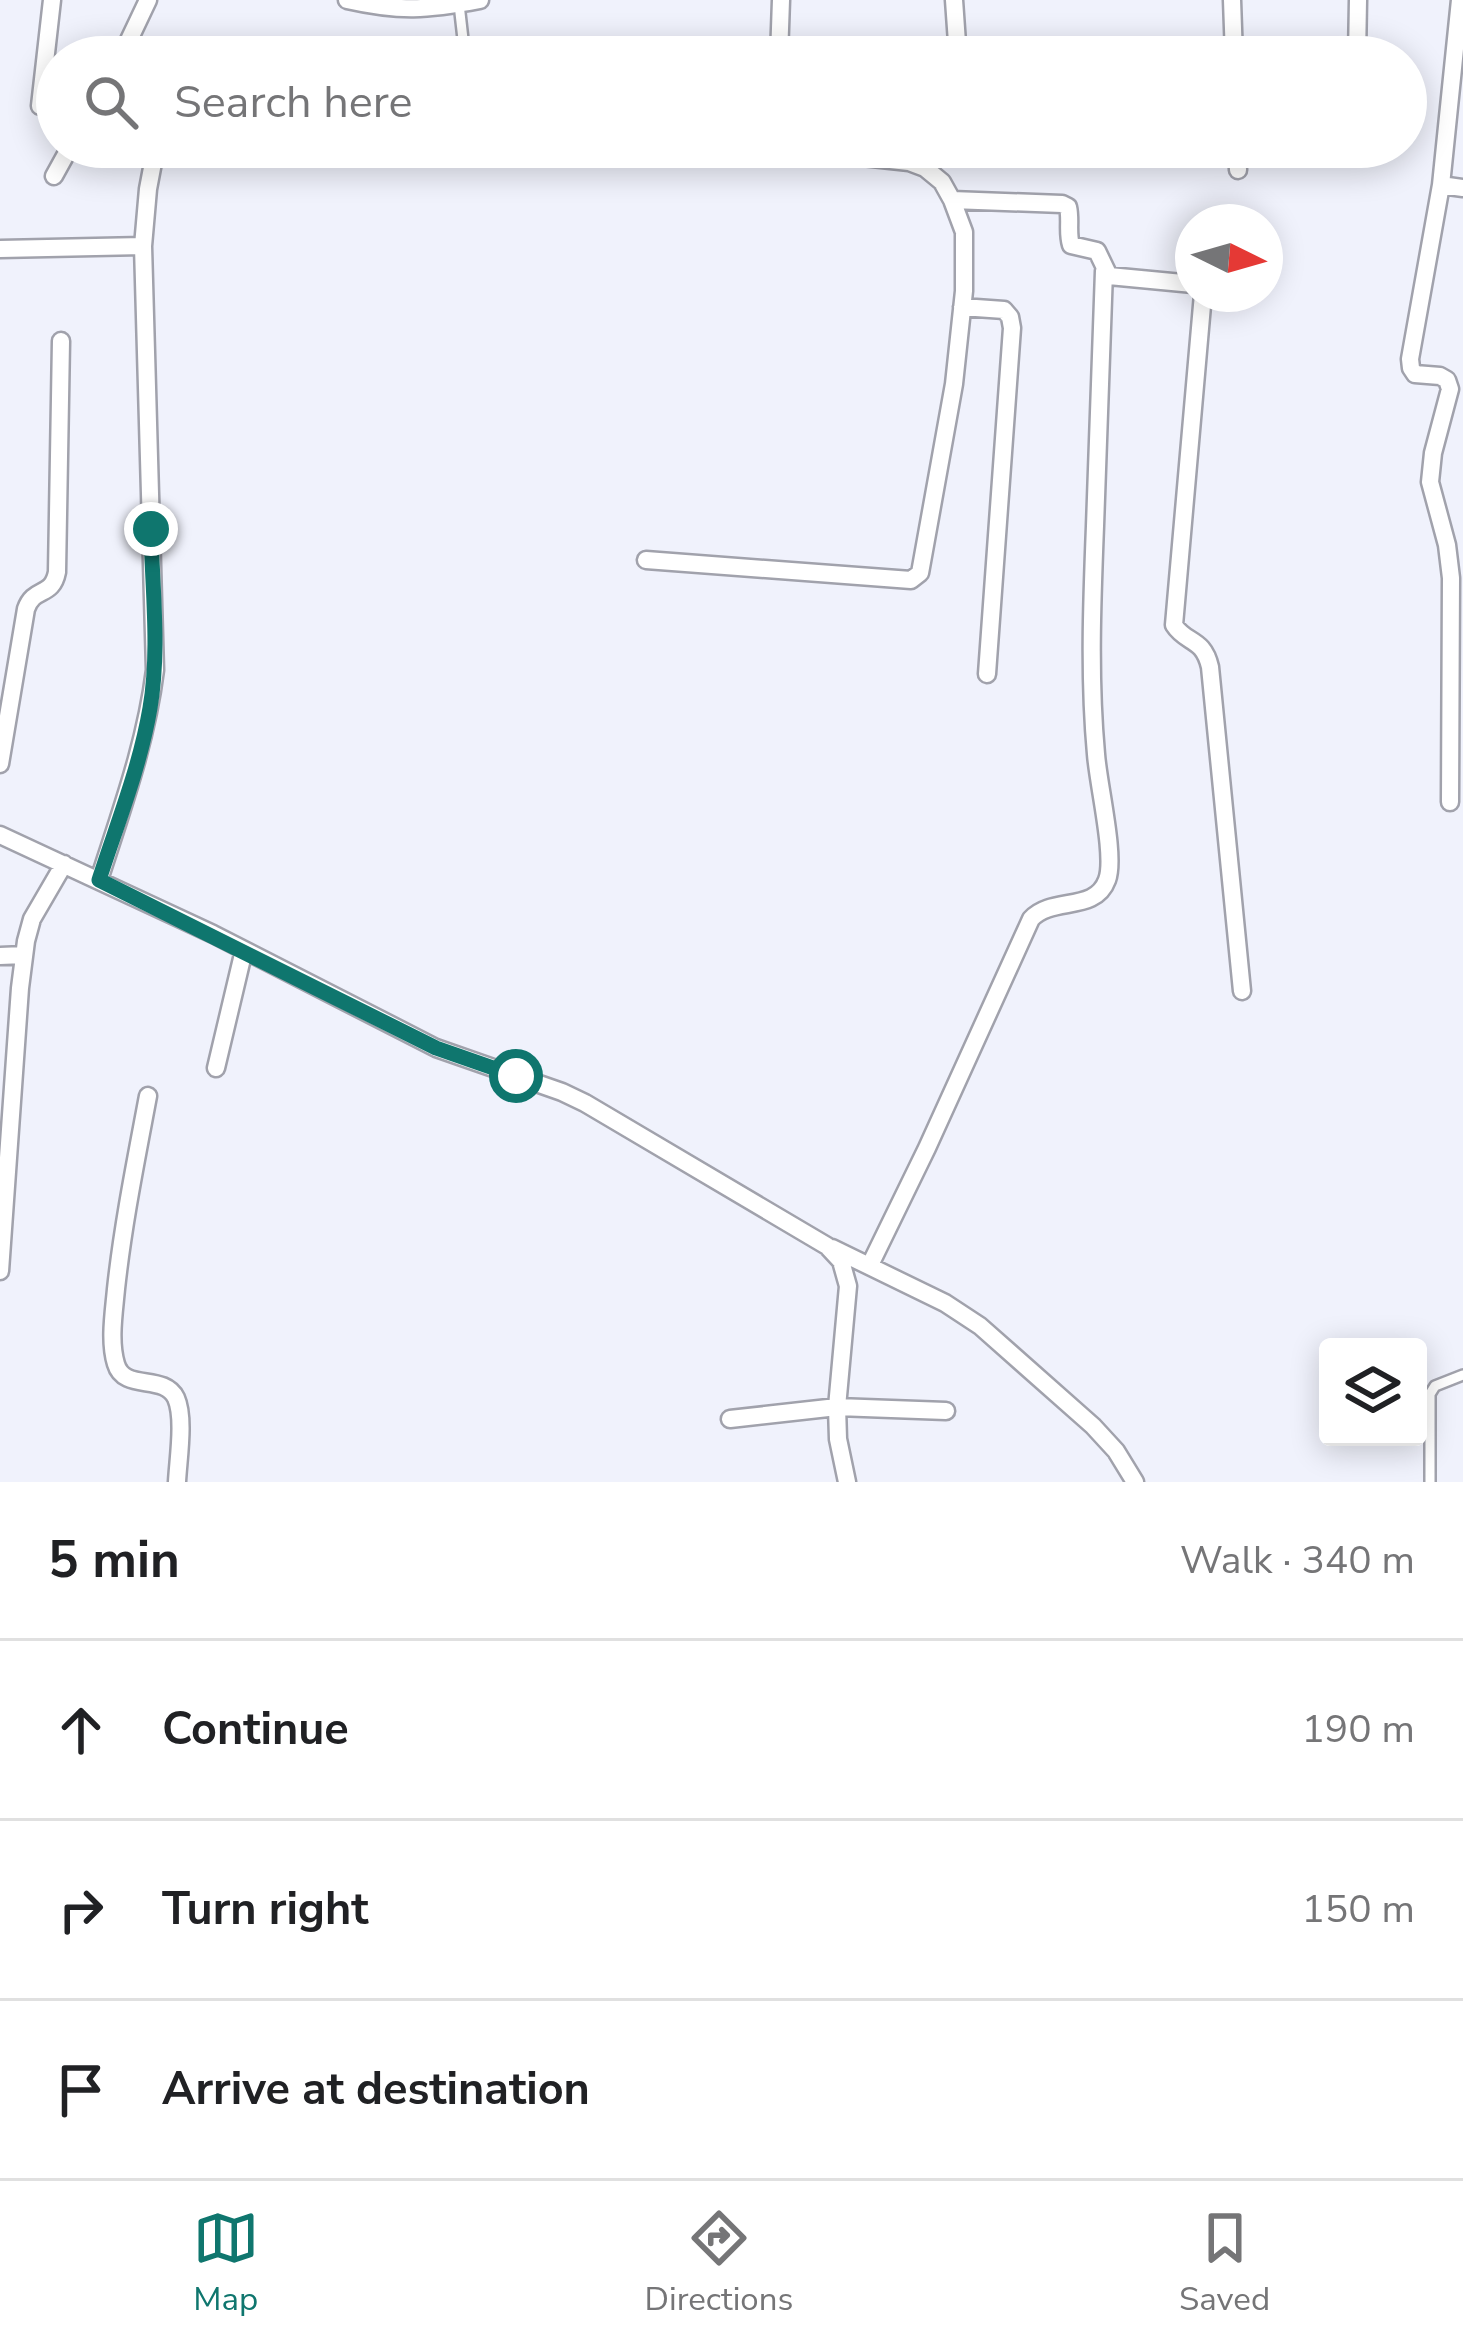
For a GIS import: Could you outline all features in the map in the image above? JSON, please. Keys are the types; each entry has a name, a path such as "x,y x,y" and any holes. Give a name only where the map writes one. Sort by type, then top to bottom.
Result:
{"street":[{"path":"48,36 52,0"},
{"path":"131,36 148,0"},
{"path":"347,0 405,10 480,0"},
{"path":"780,36 781,0"},
{"path":"954,0 957,36"},
{"path":"1232,0 1233,36"},
{"path":"1357,36 1358,0"},
{"path":"1460,0 1442,185 1410,359 1415,374 1463,379"},
{"path":"54,176 58,168"},
{"path":"99,880 142,746 154,670 143,246 152,168"},
{"path":"646,560 911,580 920,572 954,384 965,260 964,232 952,200 942,182 925,168"},
{"path":"1442,185 1463,188"},
{"path":"952,200 1062,204 1070,214 1071,245 1096,251 1109,276 1175,282"},
{"path":"0,249 143,246"},
{"path":"870,1265 1030,919 1049,906 1099,895 1107,883 1111,854 1095,752 1091,645 1104,271"},
{"path":"962,307 1004,310 1012,328 987,674"},
{"path":"1201,312 1174,625 1202,647 1210,668 1242,991"},
{"path":"0,764 29,599 55,583 61,341"},
{"path":"1440,376 1450,389 1430,482 1447,545 1450,578 1450,802"},
{"path":"0,835 244,950 436,1048 585,1103 827,1246 945,1304 980,1326 1093,1426 1135,1482"},
{"path":"0,1271 24,955 32,920 64,864"},
{"path":"216,1068 244,950"},
{"path":"0,956 24,955"},
{"path":"148,1096 119,1266 114,1357 123,1377 163,1386 176,1397 177,1482"},
{"path":"827,1246 841,1261 848,1286 837,1407 847,1482"},
{"path":"730,1419 837,1407 946,1411"}],"lane":[{"path":"459,4 463,36"},
{"path":"1430,1482 1430,1394 1435,1386 1463,1375"}],"route":[{"path":"151,529 154,670 150,710 99,880 436,1048 516,1076"}]}
